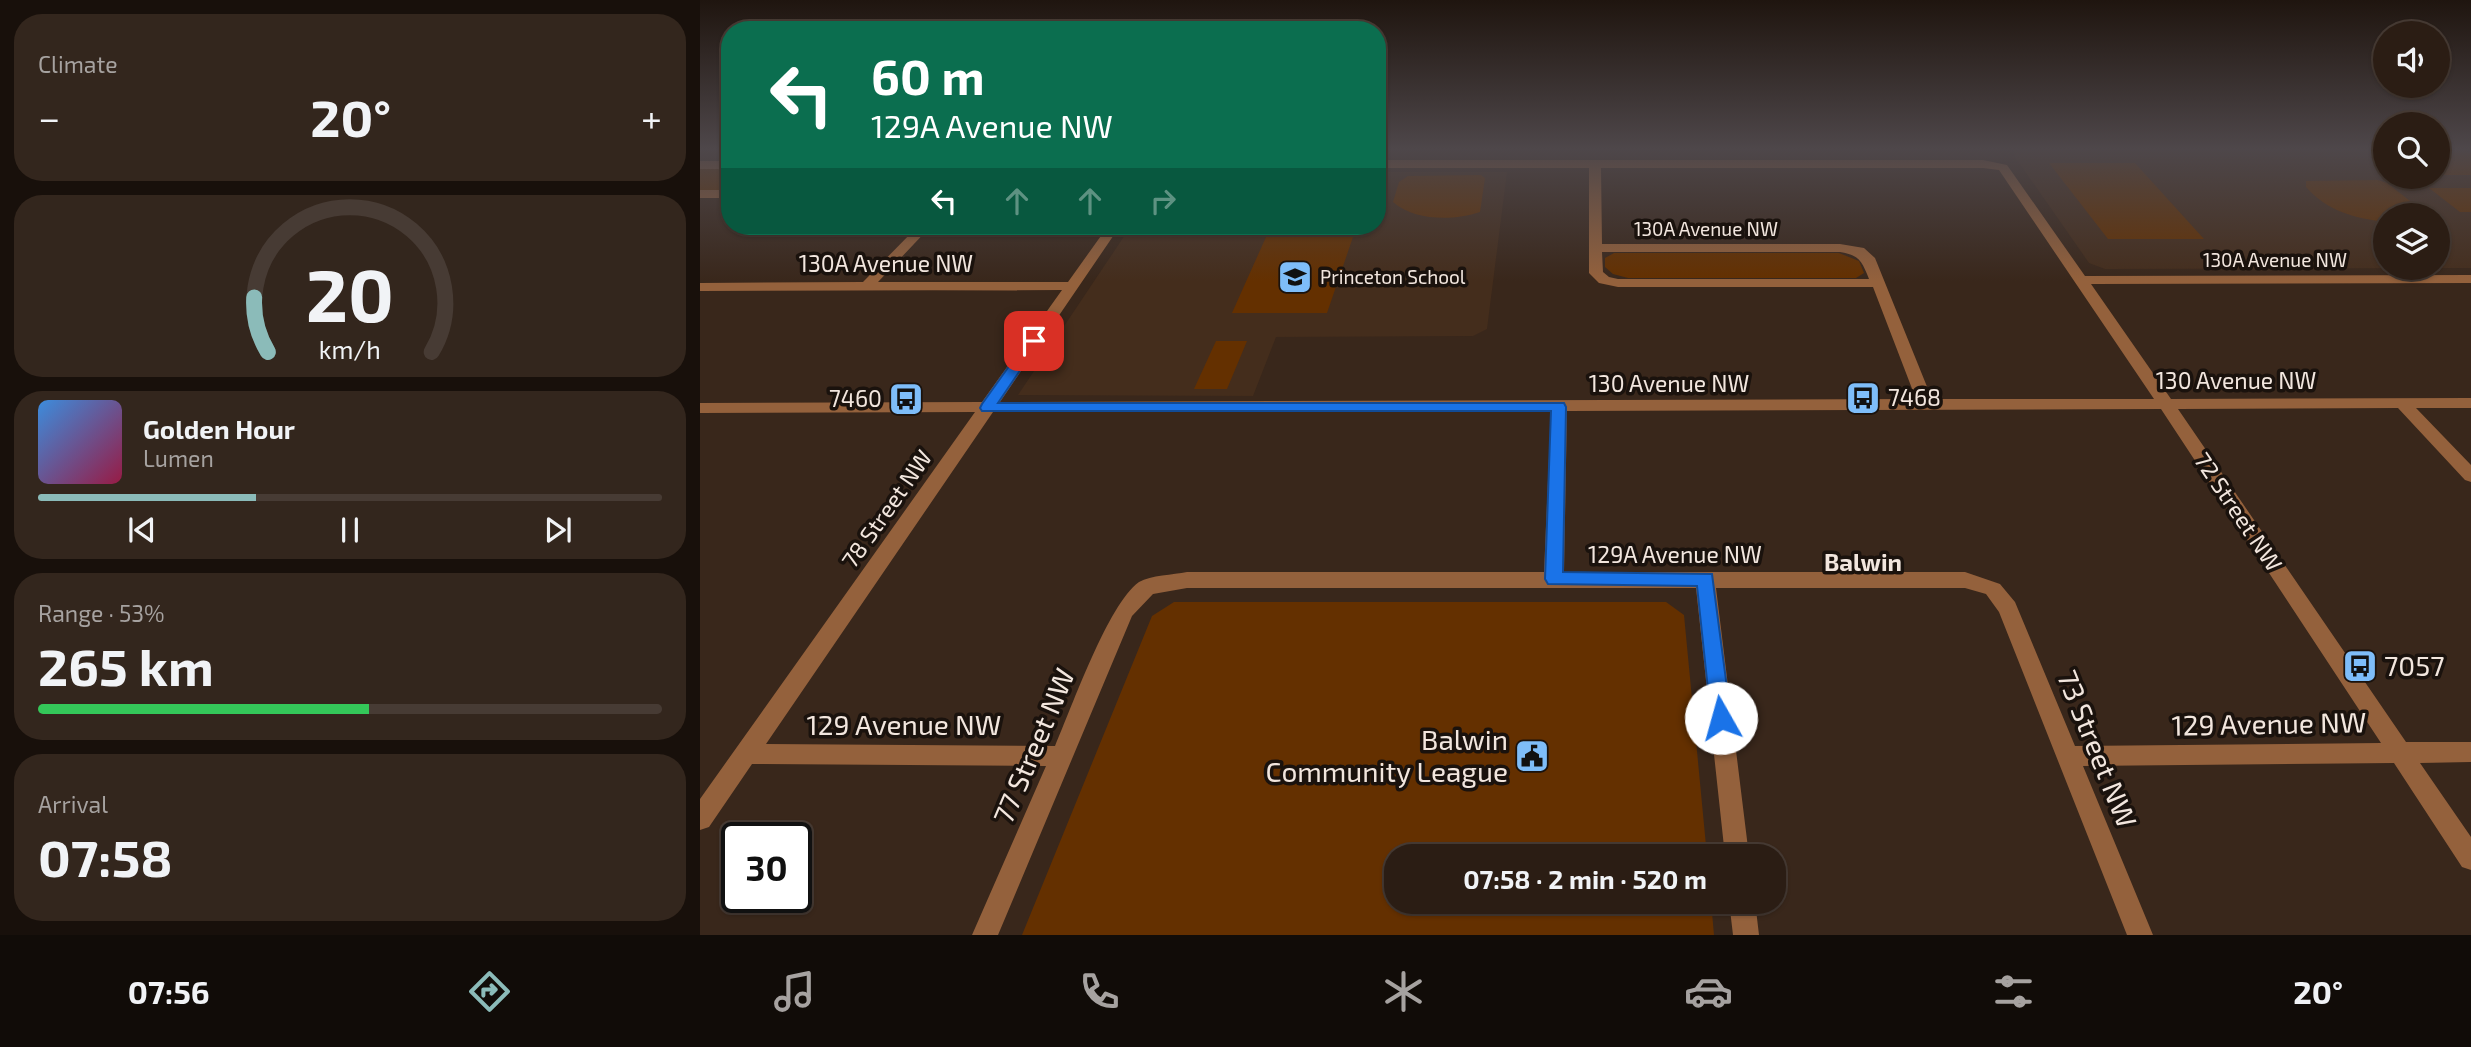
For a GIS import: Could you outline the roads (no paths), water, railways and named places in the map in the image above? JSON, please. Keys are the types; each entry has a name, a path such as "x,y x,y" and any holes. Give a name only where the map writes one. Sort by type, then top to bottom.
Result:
{"street":[{"path":"700,194 721,194"},
{"path":"1595,194 1596,273 1604,280 1618,283 1879,283 1927,406"},
{"name":"72 Street NW","path":"2021,194 2166,404 2471,858"},
{"path":"866,286 916,235"},
{"name":"78 Street NW","path":"700,819 1108,235"},
{"name":"130A Avenue NW","path":"1596,248 1859,250 1868,258 1879,283"},
{"name":"130A Avenue NW","path":"2079,280 2471,279"},
{"name":"130A Avenue NW","path":"700,287 1072,286"},
{"path":"2402,403 2471,476"},
{"name":"130 Avenue NW","path":"700,408 2471,403"},
{"path":"1554,579 1559,407"},
{"path":"1705,579 1736,844"},
{"name":"129A Avenue NW","path":"1146,587 1187,580 1705,579 1965,580 1993,589"},
{"name":"77 Street NW","path":"985,935 1124,611 1146,587"},
{"name":"73 Street NW","path":"1993,589 2008,608 2140,935"},
{"name":"129 Avenue NW","path":"2068,756 2471,752"},
{"name":"129 Avenue NW","path":"746,754 1062,756"},
{"path":"1744,914 1746,935"}],"place":[{"name":"Princeton School","path":"1295,277"},
{"name":"7468","path":"1863,398"},
{"name":"7460","path":"906,399"},
{"name":"7057","path":"2360,666"},
{"name":"Balwin Community League","path":"1532,756"}],"district":[{"name":"Balwin","path":"1863,563"}]}
